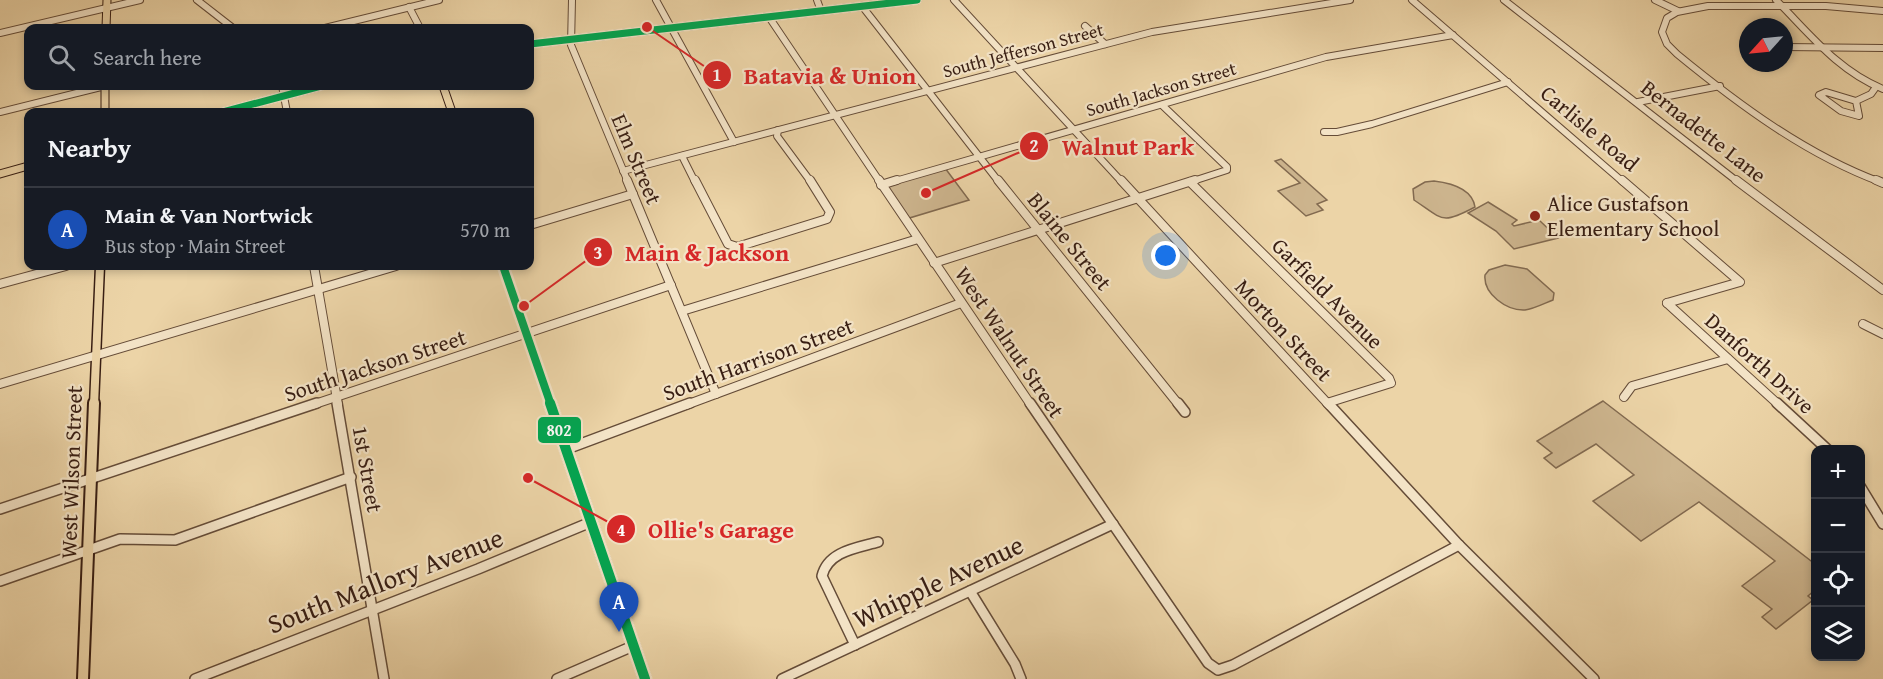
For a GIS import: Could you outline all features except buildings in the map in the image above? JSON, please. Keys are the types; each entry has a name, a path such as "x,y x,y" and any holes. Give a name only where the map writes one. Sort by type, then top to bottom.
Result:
{"main road":[{"path":"534,44 862,6 872,2 916,0"},
{"path":"106,24 107,4"},
{"path":"105,90 105,108"},
{"path":"238,108 306,90"},
{"path":"444,90 451,108"},
{"path":"0,174 24,167"},
{"name":"West Wilson Street","path":"83,679 100,270"},
{"path":"504,270 645,679"}],"street":[{"path":"33,24 107,4 140,0"},
{"path":"197,0 228,24"},
{"path":"341,24 439,0"},
{"name":"Elm Street","path":"572,0 570,39 716,394"},
{"path":"656,0 734,142"},
{"path":"817,0 821,11"},
{"name":"Morton Street","path":"954,0 1073,131 1459,544 1594,679"},
{"name":"South Jefferson Street","path":"623,171 1152,32 1350,0"},
{"name":"Carlisle Road","path":"1412,0 1740,282 1737,285 1667,303"},
{"name":"Bernadette Lane","path":"1504,0 1834,255 1883,290"},
{"path":"1655,0 1678,11"},
{"path":"1776,0 1850,72 1879,88 1856,101 1826,92 1819,95 1841,111 1859,116 1856,101"},
{"name":"Blaine Street","path":"862,6 927,91 1185,412"},
{"path":"1883,11 1858,7 1703,6 1678,11 1662,24 1663,37 1673,51 1720,86 1811,148 1853,171 1883,183"},
{"path":"409,7 418,24"},
{"name":"West Walnut Street","path":"769,17 961,303 1208,663 1218,670 1233,665 1459,544"},
{"path":"0,33 24,26"},
{"path":"1085,26 1105,44"},
{"name":"South Jackson Street","path":"882,185 1326,57 1453,35"},
{"path":"1793,47 1883,48"},
{"path":"1324,132 1337,132 1372,124 1508,82"},
{"path":"1638,102 1720,86"},
{"path":"0,112 89,90"},
{"path":"283,90 286,108"},
{"path":"934,263 1227,170 1227,167 1162,105"},
{"path":"682,156 728,244 737,247 827,219 830,212 800,165 777,136 778,130"},
{"name":"Garfield Avenue","path":"1190,182 1389,378 1391,383 1327,403"},
{"path":"534,224 633,194"},
{"path":"682,311 918,239"},
{"path":"0,284 51,270"},
{"name":"1st Street","path":"315,270 374,608 384,679"},
{"path":"0,384 382,270"},
{"name":"South Jackson Street","path":"0,509 671,285"},
{"name":"South Harrison Street","path":"567,449 961,303"},
{"name":"Danforth Drive","path":"1667,303 1823,445"},
{"path":"1863,324 1883,334"},
{"path":"1624,397 1632,386 1728,358"},
{"path":"0,581 134,536 162,543 175,540 351,477"},
{"path":"1865,494 1883,524"},
{"name":"South Mallory Avenue","path":"195,679 478,569 591,522"},
{"name":"Whipple Avenue","path":"782,679 1113,524"},
{"path":"855,645 822,576 823,567 828,560 878,542"},
{"path":"970,591 1015,664 1021,679"},
{"path":"557,679 633,646"}],"shaded area":[{"path":"1281,159 1327,200 1317,204 1323,210 1306,216 1278,191 1300,183 1275,161"},
{"path":"945,168 969,200 906,219 884,186"},
{"path":"1434,181 1454,185 1465,191 1470,195 1475,207 1449,218 1443,218 1431,212 1414,200 1413,189 1425,182"},
{"path":"1488,202 1517,220 1512,224 1514,226 1539,220 1558,238 1514,249 1496,231 1468,213"},
{"path":"1505,265 1527,269 1554,293 1553,300 1536,307 1518,310 1498,300 1488,289 1485,275 1489,270"},
{"path":"1603,401 1811,561 1811,593 1808,596 1811,602 1776,629 1762,617 1772,609 1742,586 1775,561 1699,502 1641,541 1593,501 1634,475 1596,444 1556,468 1544,458 1552,453 1537,441"}],"transit line":[{"name":"802","path":"534,44 917,0"},
{"name":"802","path":"238,108 306,90"},
{"name":"802","path":"504,270 645,679"}],"place":[{"name":"Batavia & Union","path":"647,27"},
{"name":"Walnut Park","path":"926,193"},
{"name":"Alice Gustafson Elementary School","path":"1535,216"},
{"name":"Main & Jackson","path":"524,306"},
{"name":"Ollie's Garage","path":"528,478"},
{"name":"Main & Van Nortwick","path":"619,632"}]}
